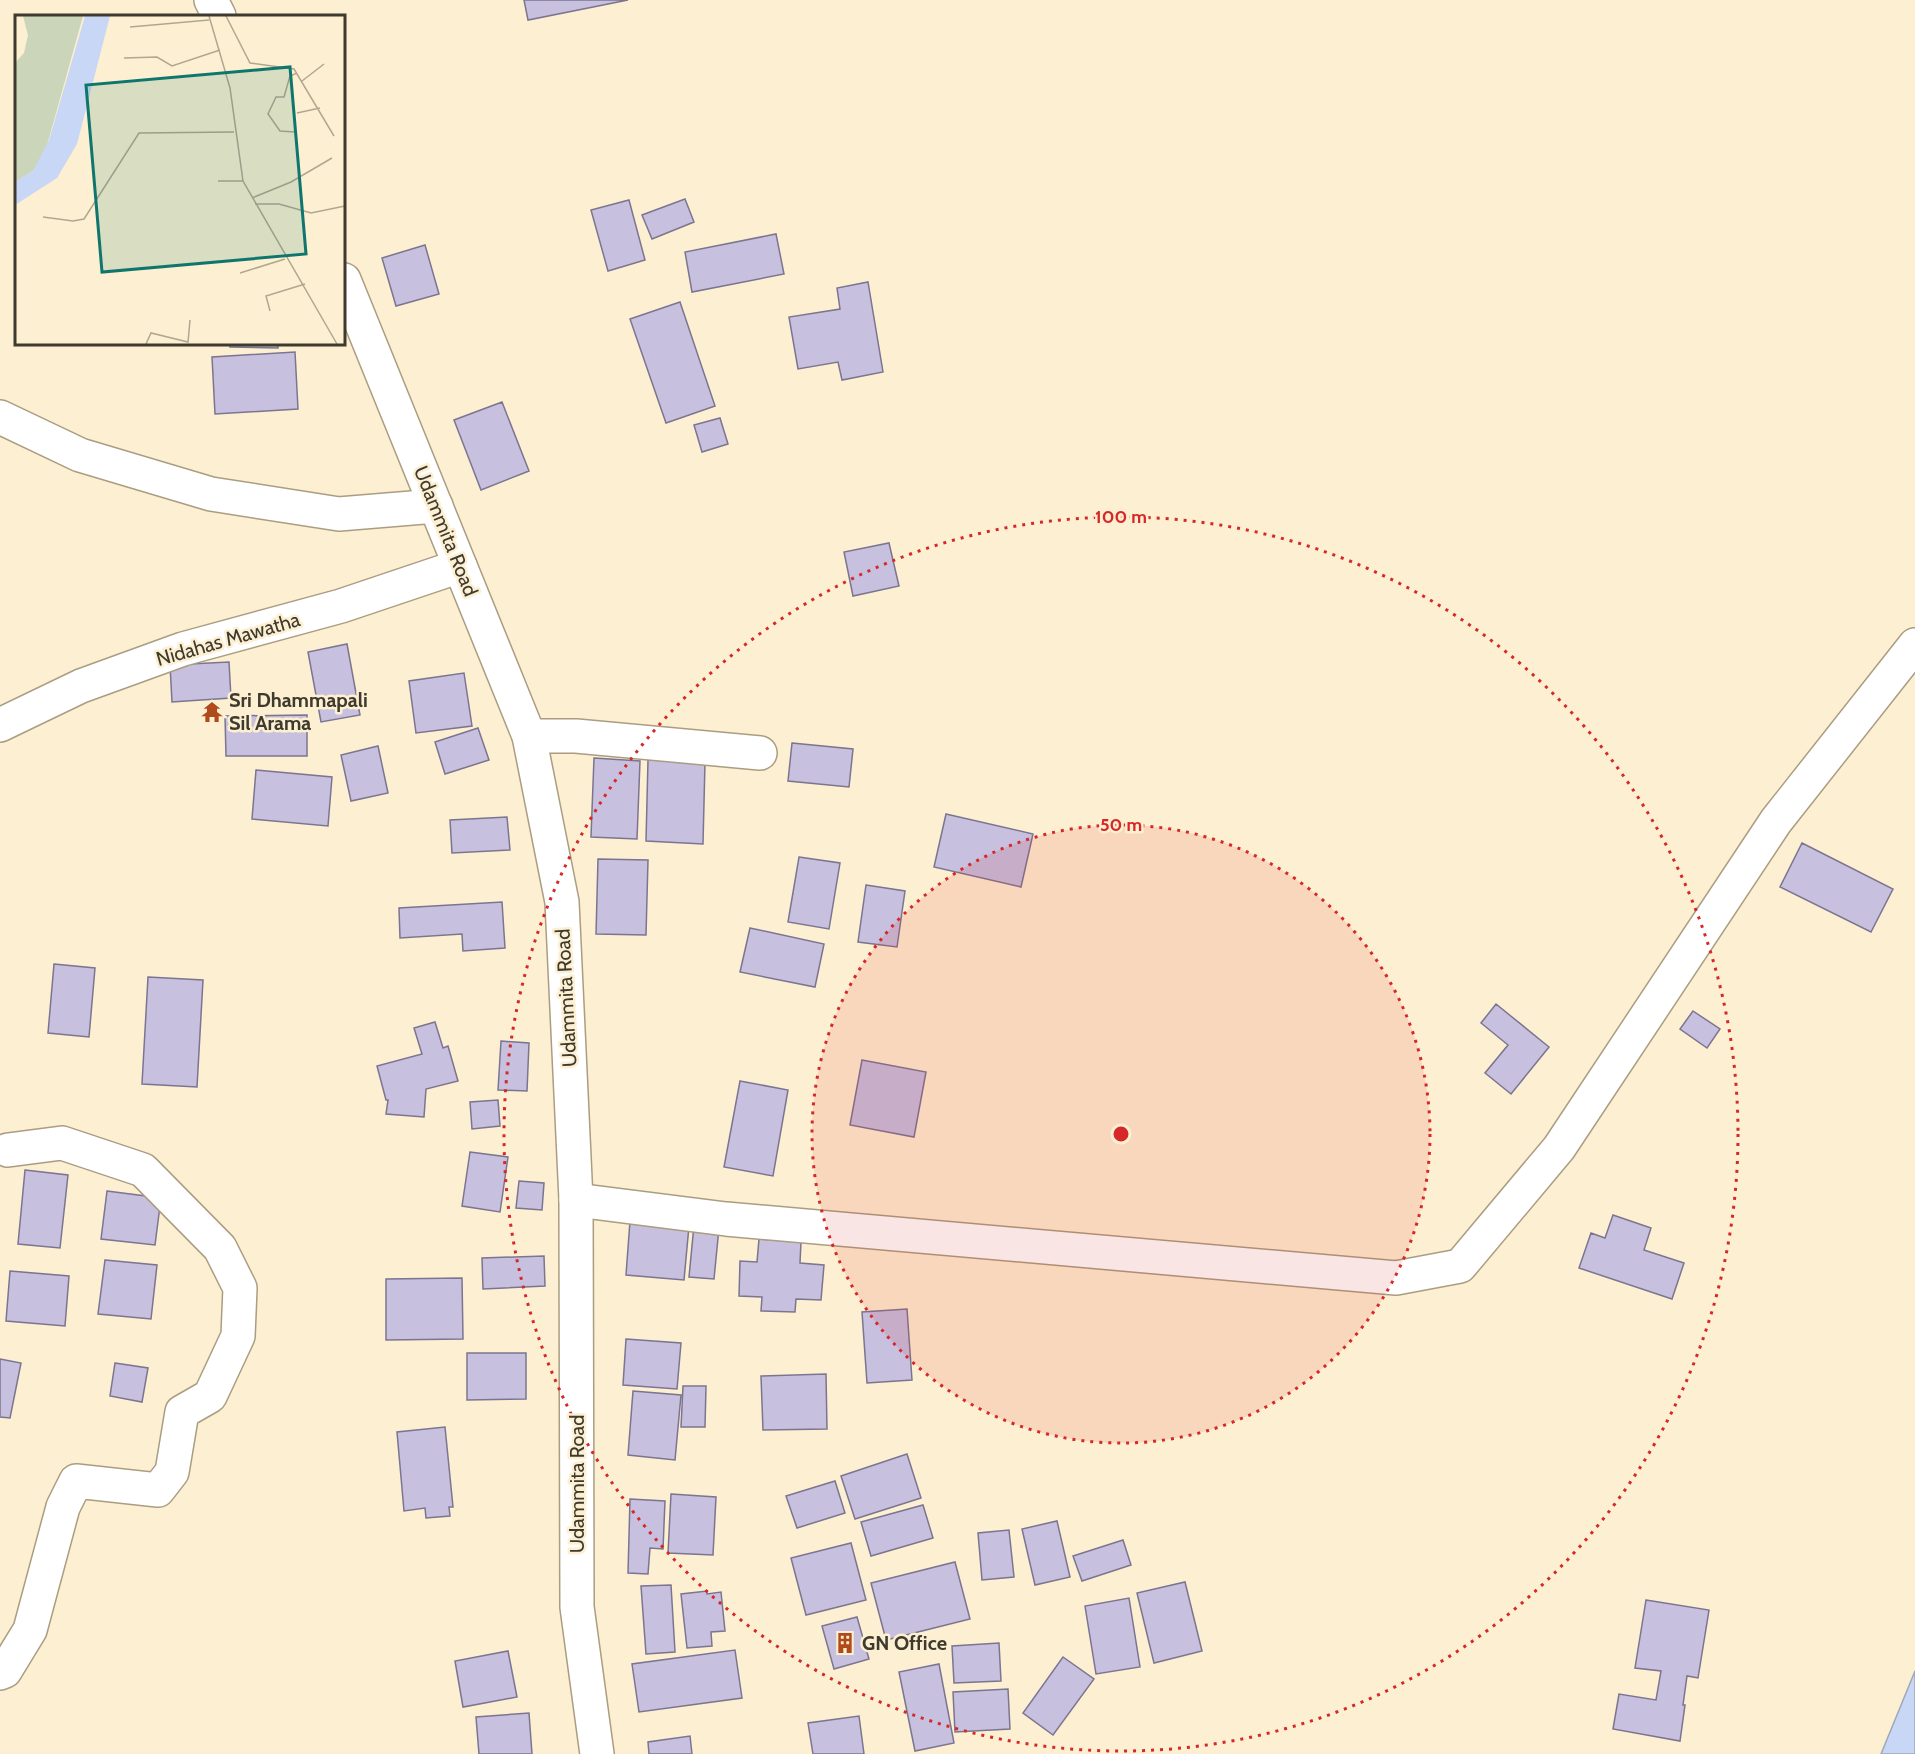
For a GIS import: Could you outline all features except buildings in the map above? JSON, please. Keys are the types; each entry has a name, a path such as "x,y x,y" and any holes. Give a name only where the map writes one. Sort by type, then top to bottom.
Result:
{"street":[{"path":"212,0 219,15"},
{"name":"Udammita Road","path":"345,282 529,736 562,902 576,1200 577,1607 597,1754"},
{"path":"0,417 80,455 211,494 339,514 436,507"},
{"name":"Nidahas Mawatha","path":"0,725 81,686 183,650 341,606 460,566"},
{"path":"576,1200 726,1219 1396,1278 1460,1266 1559,1148 1776,821 1915,645"},
{"path":"529,736 576,736 759,753"},
{"path":"0,1673 5,1671 30,1630 63,1507 76,1481 158,1490 171,1472 182,1412 210,1396 238,1336 240,1288 220,1248 143,1170 62,1143 8,1150"}],"water":[{"path":"1915,1671 1915,1754 1881,1754"}],"place":[{"name":"Sri Dhammapali Sil Arama","path":"212,712"},
{"name":"GN Office","path":"845,1643"}]}
